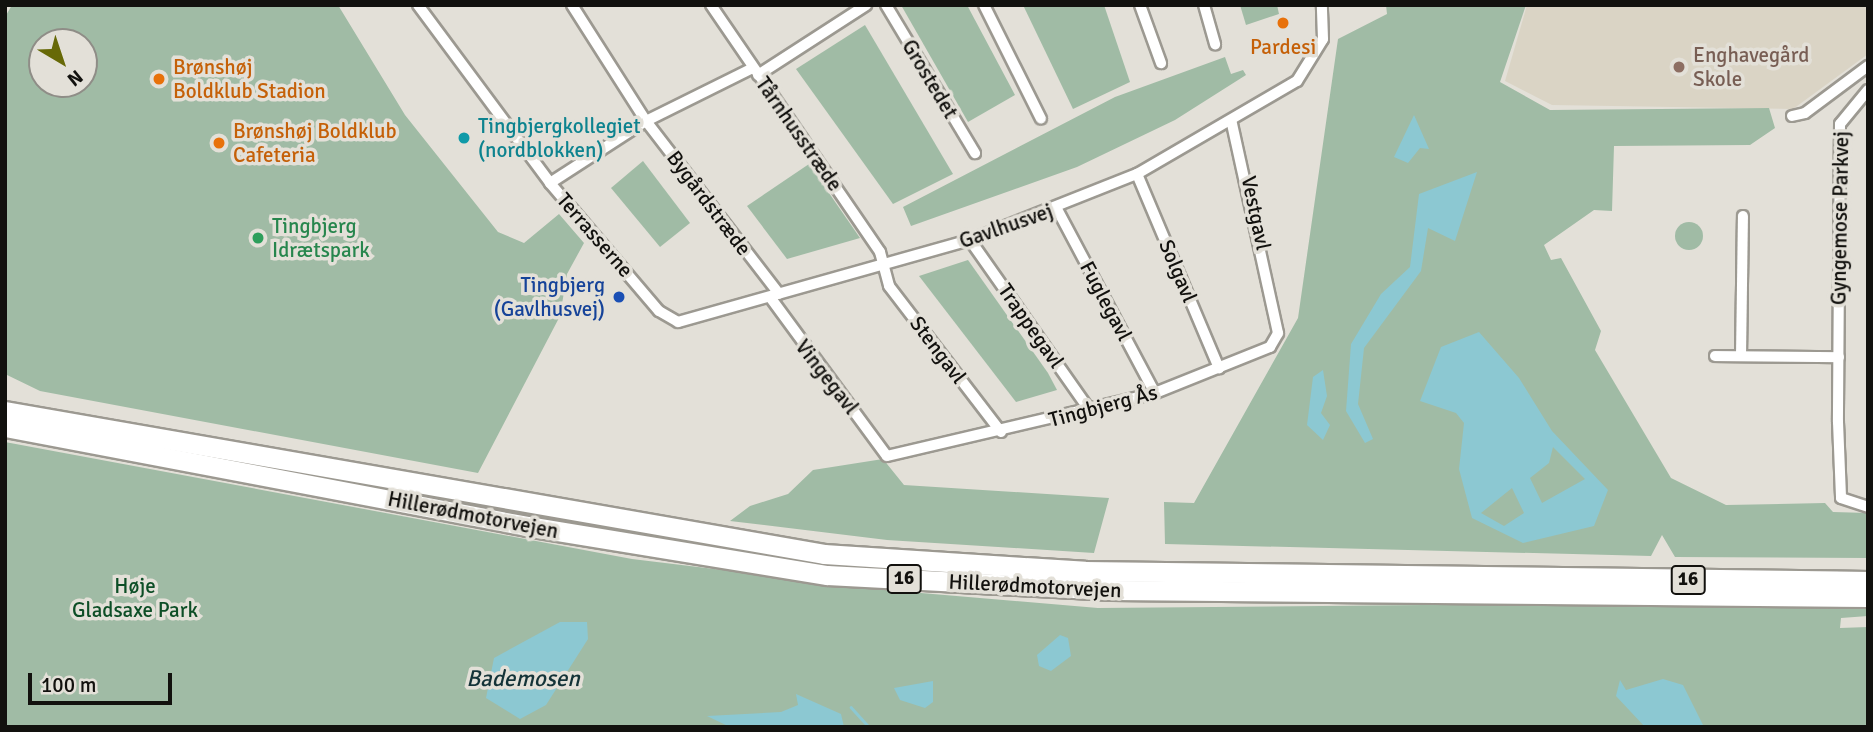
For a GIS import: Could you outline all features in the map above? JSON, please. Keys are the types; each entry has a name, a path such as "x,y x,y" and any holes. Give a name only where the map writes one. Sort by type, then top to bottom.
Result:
{"highway":[{"name":"Hillerødmotorvejen","path":"5,411 824,554 1084,571 1868,580"},
{"name":"Hillerødmotorvejen","path":"5,427 527,526 827,575 1112,590 1868,597"}],"street":[{"name":"Terrasserne","path":"418,5 550,183 659,311 678,322"},
{"name":"Bygårdstræde","path":"572,5 646,121 775,295"},
{"name":"Tårnhusstræde","path":"711,5 883,264"},
{"path":"550,183 646,121 755,71 866,5"},
{"name":"Grostedet","path":"886,5 975,153"},
{"path":"984,5 1041,119"},
{"path":"1140,5 1161,63"},
{"path":"1204,5 1215,44"},
{"name":"Gavlhusvej","path":"678,322 970,240 1057,209 1137,174 1232,123 1309,69 1323,39 1322,5"},
{"path":"1791,116 1805,113 1868,66"},
{"name":"Gyngemose Parkvej","path":"1868,90 1840,124 1838,490 1848,503 1868,507"},
{"name":"Vestgavl","path":"1232,123 1275,305"},
{"name":"Solgavl","path":"1137,174 1219,368"},
{"name":"Fuglegavl","path":"1057,209 1155,393"},
{"path":"1741,356 1743,216"},
{"name":"Trappegavl","path":"970,240 1091,412"},
{"name":"Stengavl","path":"883,264 889,286 1001,432"},
{"name":"Vingegavl","path":"775,295 887,456"},
{"name":"Tingbjerg Ås","path":"887,456 1091,412 1155,393 1270,347 1278,333 1275,305"},
{"path":"1715,356 1839,357"}],"shaded area":[{"name":"Enghavegård Skole","path":"1527,5 1868,5 1868,54 1793,109 1552,105 1505,81"}],"green space":[{"name":"Tingbjerg Idrætspark","path":"12,5 338,5 405,115 498,232 524,243 559,214 584,243 567,274 560,316 478,473 40,391 5,374 5,17"},
{"path":"901,5 967,5 1015,95 968,122"},
{"path":"1023,5 1104,5 1130,82 1073,109"},
{"path":"1240,5 1277,5 1279,14 1246,25"},
{"path":"1386,5 1526,5 1500,82 1550,110 1769,108 1775,128 1750,145 1614,146 1612,211 1594,210 1544,245 1551,260 1561,258 1601,331 1595,350 1671,478 1726,505 1825,503 1833,512 1868,513 1868,558 1675,557 1662,535 1651,556 1165,544 1164,502 1194,503 1298,318 1338,39 1387,14"},
{"path":"865,25 953,174 893,204 796,69"},
{"path":"1225,57 1231,74 1243,70 1246,75 1175,120 1077,167 911,226 903,207 1115,97"},
{"path":"643,161 690,223 660,247 611,188"},
{"path":"809,164 860,238 787,259 747,206"},
{"path":"1689,222 1699,226 1703,236 1699,246 1689,250 1679,246 1675,236 1679,226"},
{"path":"968,260 1048,373 1057,390 1016,402 919,276"},
{"name":"Høje Gladsaxe Park","path":"5,442 632,559 886,590 1098,608 1868,601 1868,616 1841,618 1840,628 1868,627 1868,727 5,727"},
{"path":"883,459 904,485 1109,498 1094,553 887,540 730,521 750,506 788,494 813,470"}],"water":[{"path":"1414,115 1429,149 1420,148 1408,163 1394,157"},
{"path":"1477,172 1455,241 1428,228 1421,271 1364,348 1358,404 1373,439 1365,443 1346,411 1351,344 1381,294 1410,267 1419,194"},
{"path":"1479,332 1519,378 1552,431 1608,490 1594,526 1523,543 1472,518 1459,469 1464,423 1456,413 1420,401 1441,347","holes":["1553,447 1585,479 1542,503 1530,478 1549,463","1512,488 1524,513 1504,526 1481,513"]},
{"path":"1323,370 1327,396 1321,413 1330,425 1323,440 1307,425 1313,377"},
{"name":"Bademosen","path":"560,622 587,622 588,639 546,705 520,719 486,698 494,658"},
{"path":"1060,635 1068,638 1071,656 1051,671 1039,666 1037,655"},
{"path":"1663,679 1683,685 1704,727 1645,727 1616,696 1620,680 1626,690"},
{"path":"933,681 933,702 925,708 900,700 894,688"},
{"path":"796,694 841,714 844,727 730,727 707,716 781,712 798,705"}],"waterway":[{"path":"851,707 869,727"}],"place":[{"name":"Pardesi","path":"1283,23"},
{"name":"Enghavegård Skole","path":"1679,67"},
{"name":"Brønshøj Boldklub Stadion","path":"159,79"},
{"name":"Tingbjergkollegiet (nordblokken)","path":"464,138"},
{"name":"Brønshøj Boldklub Cafeteria","path":"219,143"},
{"name":"Tingbjerg Idrætspark","path":"258,238"},
{"name":"Tingbjerg (Gavlhusvej)","path":"619,297"}]}
